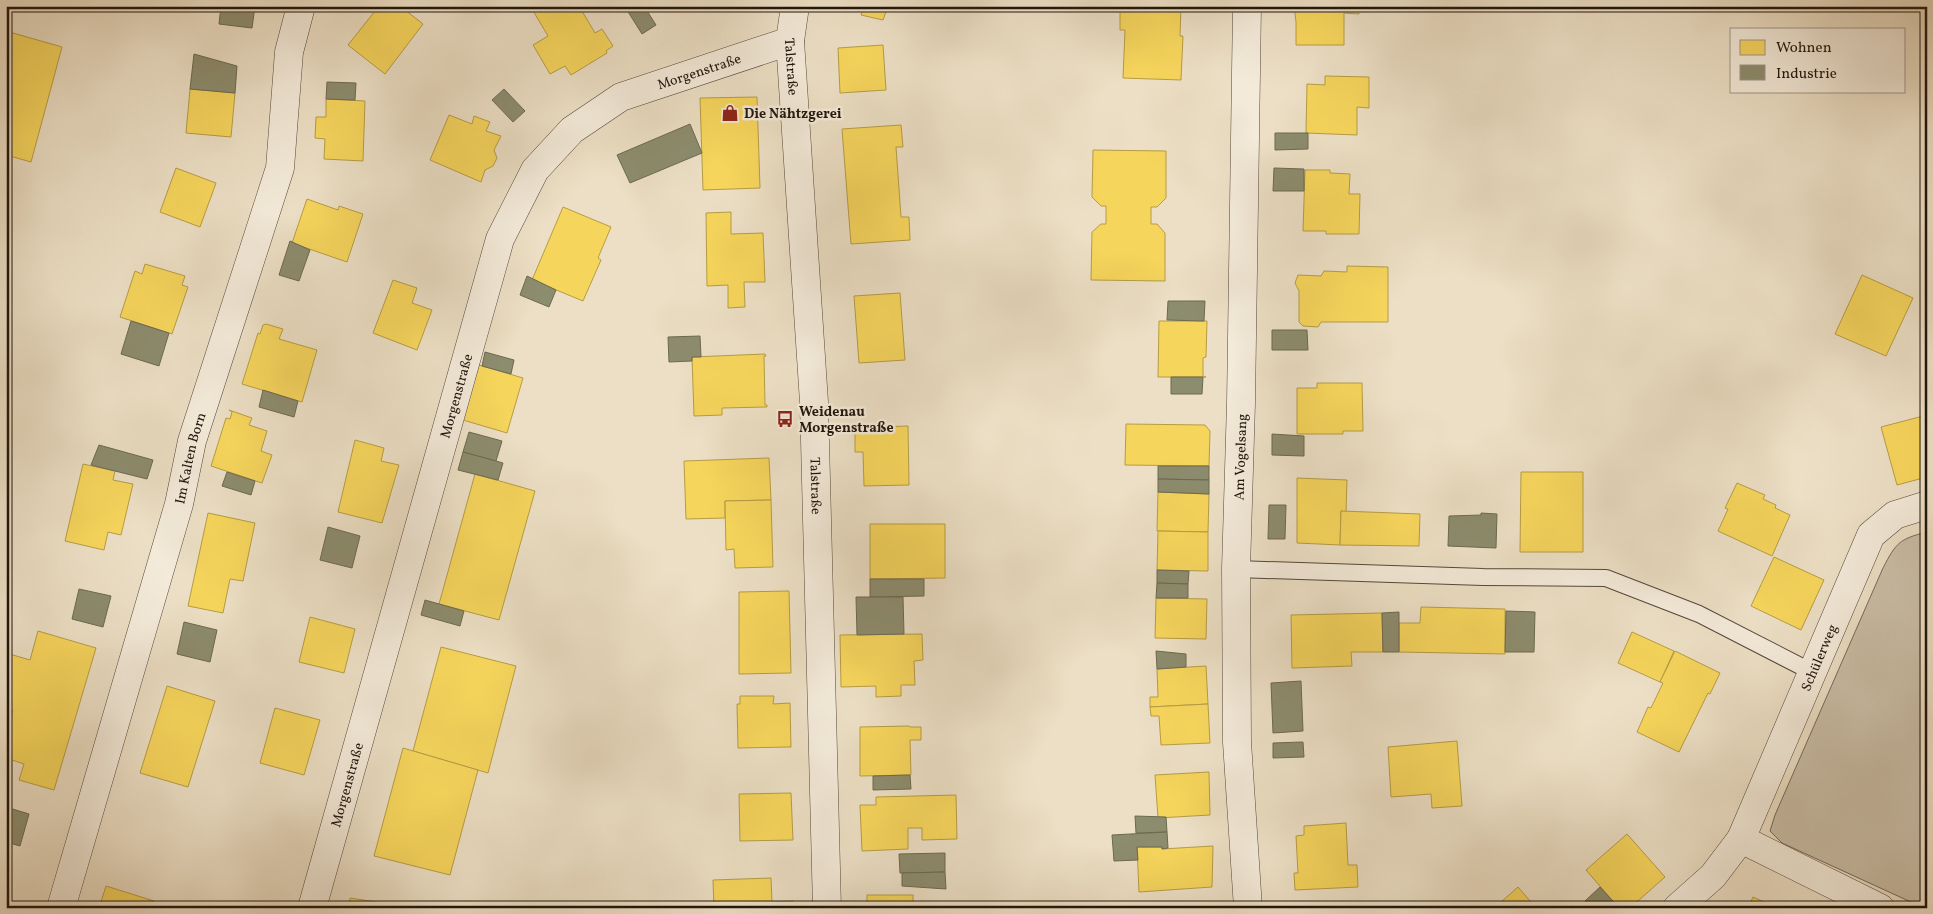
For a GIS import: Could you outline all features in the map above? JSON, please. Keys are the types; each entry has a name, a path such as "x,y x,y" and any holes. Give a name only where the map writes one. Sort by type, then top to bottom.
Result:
{"street":[{"name":"Im Kalten Born","path":"61,908 178,504 192,441 280,168 289,52 301,6"},
{"name":"Talstraße","path":"795,6 790,41 814,402 826,908"},
{"name":"Am Vogelsang","path":"1248,6 1236,569 1237,742 1248,908"},
{"name":"Morgenstraße","path":"312,908 500,238 535,170 572,130 621,97 790,41"},
{"name":"Schülerweg","path":"1677,908 1713,876 1741,839 1871,535 1895,515 1927,505"},
{"path":"1741,839 1880,908"}],"lane":[{"path":"1236,569 1483,577 1606,578 1699,614 1812,672"}],"shaded area":[{"path":"1927,532 1927,908 1924,908 1782,843 1770,831 1775,815 1883,568 1899,543 1910,537"}],"building: Wohnen":[{"path":"379,6 400,6 423,24 385,74 348,45"},
{"path":"537,6 579,6 595,33 602,29 613,46 606,51 607,53 571,75 565,66 550,74 533,45 548,36 532,9"},
{"path":"864,6 888,6 883,20 861,15"},
{"path":"1120,6 1181,6 1180,36 1183,36 1181,80 1123,78 1125,30 1120,30"},
{"path":"1294,6 1378,6 1378,8 1359,8 1359,14 1344,13 1344,45 1296,45"},
{"path":"6,31 62,47 31,162 6,155"},
{"path":"883,45 886,90 840,93 838,48"},
{"path":"1325,76 1369,77 1369,108 1357,107 1357,135 1306,133 1307,84 1325,85"},
{"path":"190,89 235,93 231,137 186,133"},
{"path":"757,97 760,188 703,190 700,98"},
{"path":"326,99 365,101 363,161 324,159 325,139 315,138 316,117 326,117"},
{"path":"449,115 472,124 474,116 490,122 486,131 501,136 494,150 497,158 493,166 485,170 481,182 430,160"},
{"path":"901,125 903,147 896,147 901,217 909,217 910,240 851,244 842,129"},
{"path":"1093,150 1166,151 1166,198 1157,207 1151,207 1151,224 1157,224 1165,233 1165,281 1091,280 1092,232 1101,224 1106,224 1106,206 1101,206 1092,197"},
{"path":"176,168 216,183 200,227 160,212"},
{"path":"1305,170 1330,170 1330,173 1350,174 1349,194 1360,194 1359,234 1326,234 1326,231 1303,231"},
{"path":"307,199 338,210 339,206 363,214 347,262 292,243"},
{"path":"563,207 611,227 598,258 601,260 583,301 532,280"},
{"path":"731,212 731,234 763,233 765,282 744,282 745,307 728,308 728,285 707,286 706,213"},
{"path":"145,264 185,276 182,285 188,287 172,334 120,317 135,271 142,274"},
{"path":"1347,266 1388,267 1388,322 1321,322 1318,327 1303,326 1299,322 1299,291 1295,283 1298,275 1321,276 1324,271 1347,272"},
{"path":"1862,275 1913,298 1886,356 1835,334"},
{"path":"393,280 417,288 412,303 432,310 417,350 373,333"},
{"path":"900,293 905,360 859,363 854,296"},
{"path":"1159,321 1207,321 1206,357 1203,358 1203,376 1206,377 1158,377"},
{"path":"266,324 283,329 279,339 317,350 302,402 242,384 258,333 260,334 263,325"},
{"path":"765,354 765,405 767,407 722,408 722,415 694,416 692,357"},
{"path":"479,365 523,378 507,433 463,420"},
{"path":"1317,383 1362,383 1363,431 1343,431 1343,434 1297,434 1297,388 1317,388"},
{"path":"229,410 252,418 249,425 267,431 261,451 272,455 262,483 211,466 226,418 230,419 232,412"},
{"path":"1927,415 1927,477 1897,485 1881,427"},
{"path":"1126,424 1205,425 1210,431 1209,466 1125,465"},
{"path":"908,426 909,485 864,486 863,452 855,452 855,428"},
{"path":"355,440 384,448 381,461 399,465 382,523 338,512"},
{"path":"769,458 771,500 725,501 725,518 686,519 684,461"},
{"path":"83,464 115,471 113,480 133,484 121,535 108,532 104,550 65,541"},
{"path":"1521,472 1583,472 1583,552 1520,552"},
{"path":"475,474 535,491 499,620 439,604"},
{"path":"1297,478 1347,480 1346,512 1341,511 1340,545 1297,543"},
{"path":"1737,483 1765,495 1763,499 1776,505 1775,508 1790,515 1772,556 1718,531 1728,509 1725,508"},
{"path":"1158,492 1209,494 1208,532 1157,531"},
{"path":"771,500 773,567 735,568 734,549 726,550 725,501"},
{"path":"1341,511 1420,514 1419,546 1340,545"},
{"path":"208,513 255,523 243,581 230,579 223,613 188,606"},
{"path":"870,524 945,524 945,578 870,579"},
{"path":"1158,531 1208,532 1208,571 1157,570"},
{"path":"1774,557 1824,580 1801,630 1751,606"},
{"path":"789,591 791,673 739,674 739,592"},
{"path":"1156,598 1207,599 1206,639 1155,638"},
{"path":"1421,607 1505,609 1505,654 1399,652 1399,623 1420,623"},
{"path":"1382,613 1383,652 1351,652 1352,666 1292,668 1291,615"},
{"path":"310,617 355,629 344,673 299,662"},
{"path":"38,631 96,648 54,790 19,780 24,764 6,758 6,731 13,710 6,708 6,653 30,660"},
{"path":"1632,632 1674,651 1660,682 1618,663"},
{"path":"922,634 923,660 914,661 915,685 901,685 901,696 876,697 876,686 841,687 840,635"},
{"path":"441,647 516,666 488,773 413,751"},
{"path":"1675,651 1720,673 1679,752 1637,732 1648,707 1651,708 1663,683 1660,682"},
{"path":"1206,666 1208,704 1150,707 1150,697 1158,697 1157,669"},
{"path":"167,686 215,701 188,787 140,773"},
{"path":"740,696 774,696 773,704 790,703 791,747 738,748 737,704 740,704"},
{"path":"1208,704 1210,743 1161,745 1159,716 1151,716 1150,707"},
{"path":"275,708 320,720 304,775 260,763"},
{"path":"860,727 921,727 921,740 910,740 911,775 860,776"},
{"path":"1457,741 1462,806 1432,808 1431,794 1391,797 1388,747"},
{"path":"403,748 478,770 450,875 374,856"},
{"path":"1209,772 1210,815 1158,818 1155,775"},
{"path":"791,793 793,840 740,841 739,794"},
{"path":"956,795 957,839 922,840 922,828 908,828 908,849 862,851 860,805 876,805 876,797"},
{"path":"1346,823 1348,865 1357,865 1358,887 1295,890 1294,873 1298,873 1296,836 1304,835 1304,826"},
{"path":"1627,834 1665,877 1630,908 1619,908 1586,870"},
{"path":"1213,846 1212,887 1139,892 1137,847 1162,847 1162,849"},
{"path":"6,852 12,854 6,873"},
{"path":"771,878 772,902 793,901 793,908 714,908 713,880"},
{"path":"106,886 154,901 152,908 99,908"},
{"path":"1518,887 1536,908 1506,908 1501,902"},
{"path":"867,895 913,895 913,908 867,908"},
{"path":"1753,897 1777,908 1748,908"},
{"path":"350,898 396,905 395,908 349,908"},
{"path":"1778,904 1786,908 1777,908"}],"building: Industrie":[{"path":"221,6 255,6 252,28 219,24"},
{"path":"626,6 644,6 656,25 642,34"},
{"path":"194,54 237,66 235,93 190,89"},
{"path":"327,82 356,83 355,100 326,99"},
{"path":"504,89 525,111 513,122 492,100"},
{"path":"690,124 702,153 630,183 617,155"},
{"path":"1275,133 1308,133 1308,149 1275,150"},
{"path":"1274,168 1304,169 1304,191 1273,191"},
{"path":"290,241 310,250 299,281 279,275"},
{"path":"527,276 556,290 549,307 520,295"},
{"path":"1168,301 1205,301 1204,321 1167,320"},
{"path":"131,321 169,333 159,366 121,354"},
{"path":"1272,330 1307,330 1308,350 1272,350"},
{"path":"700,336 701,357 692,357 692,361 669,362 668,337"},
{"path":"485,352 514,360 511,374 482,366"},
{"path":"1171,377 1203,377 1202,394 1171,394"},
{"path":"263,390 298,401 294,417 259,407"},
{"path":"469,432 502,441 496,461 463,452"},
{"path":"1272,434 1304,436 1304,456 1272,455"},
{"path":"99,445 153,460 147,479 91,465"},
{"path":"463,452 503,463 498,480 458,470"},
{"path":"1158,466 1209,466 1209,480 1158,479"},
{"path":"227,472 255,481 251,495 222,486"},
{"path":"1158,479 1209,480 1209,494 1158,492"},
{"path":"1269,505 1286,505 1285,539 1268,539"},
{"path":"1481,513 1497,514 1496,548 1448,546 1449,516 1481,515"},
{"path":"328,527 360,536 352,568 320,560"},
{"path":"1157,570 1189,571 1188,584 1157,583"},
{"path":"870,579 924,579 924,596 870,597"},
{"path":"1157,583 1188,584 1188,598 1156,598"},
{"path":"79,589 111,596 103,627 72,619"},
{"path":"856,597 903,597 904,634 857,635"},
{"path":"425,600 464,611 460,626 421,615"},
{"path":"1506,611 1535,612 1534,652 1505,652"},
{"path":"1399,612 1399,652 1383,652 1382,613"},
{"path":"184,622 217,630 210,662 177,654"},
{"path":"1156,651 1186,654 1186,667 1157,669"},
{"path":"1301,681 1303,731 1273,733 1271,683"},
{"path":"1303,742 1304,757 1273,758 1273,743"},
{"path":"910,775 911,789 873,790 873,776"},
{"path":"6,807 29,814 20,846 6,842"},
{"path":"1135,816 1166,817 1167,832 1136,833"},
{"path":"1167,832 1168,848 1137,847 1138,860 1114,861 1112,835"},
{"path":"945,853 945,872 900,873 899,854"},
{"path":"945,872 946,889 902,886 902,873"},
{"path":"1600,887 1619,908 1593,908 1590,904 1589,906 1585,901"}],"place":[{"name":"Die Nähtzgerei","path":"730,113"},
{"name":"Weidenau Morgenstraße","path":"785,419"}]}
